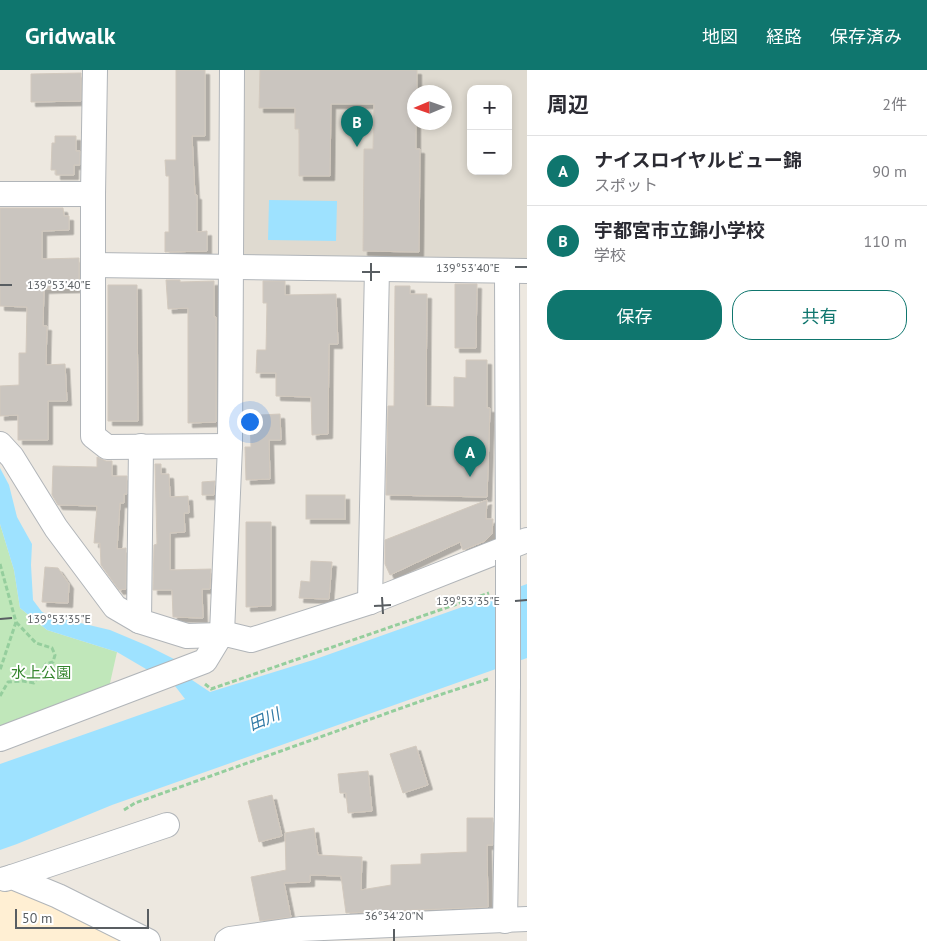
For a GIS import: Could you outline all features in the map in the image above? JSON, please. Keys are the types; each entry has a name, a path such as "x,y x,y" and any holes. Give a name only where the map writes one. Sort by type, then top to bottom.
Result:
{"street":[{"path":"96,70 93,194 93,436 107,447 230,446"},
{"path":"0,739 206,661 222,634 230,446 232,70"},
{"path":"0,194 93,194"},
{"path":"94,265 517,271 515,549 508,690 507,807 516,920 230,939 227,941"},
{"path":"370,602 377,269"},
{"path":"0,444 12,457 56,528 115,607 139,621 187,636 222,634 251,640 370,602 515,549"},
{"path":"139,621 141,446"},
{"path":"6,878 167,825"},
{"path":"6,878 58,896 148,941"}],"path":[{"path":"0,564 16,622 36,643 52,648 55,655 53,662 46,664 34,683 23,681 8,682 0,696"},
{"path":"205,684 211,689 496,590"},
{"path":"0,670 16,622"},
{"path":"124,810 144,799 424,700 508,690"}],"shaded area":[{"path":"245,70 527,70 527,260 241,255"},
{"path":"12,883 125,941 0,941 0,887"}],"green space":[{"name":"水上公園","path":"0,524 14,570 20,608 47,630 117,652 108,692 0,730"}],"water":[{"path":"269,200 337,201 336,241 268,240"},
{"name":"田川","path":"0,468 9,485 17,517 32,544 33,600 42,612 51,616 110,630 148,646 174,659 192,680 210,692 313,660 527,584 527,658 112,805 0,850 0,764 185,699 175,686 117,652 47,630 20,608 14,570 0,524"}],"building":[{"path":"176,70 205,70 205,136 192,136 195,195 197,195 197,232 207,231 207,251 165,252 165,232 169,232 169,176 166,176 165,160 176,160"},
{"path":"260,70 417,70 417,85 407,85 407,130 416,130 416,149 420,149 419,252 363,251 364,149 373,149 374,104 331,104 330,176 299,176 299,129 295,129 295,108 259,108"},
{"path":"81,73 81,101 31,102 31,74"},
{"path":"55,136 76,136 76,151 80,151 80,165 74,165 74,175 56,175 56,170 51,170 52,143 55,143"},
{"path":"0,208 63,208 64,216 69,216 69,230 42,231 42,259 79,258 79,288 44,289 43,326 47,326 46,365 65,364 67,401 48,401 48,440 18,440 18,415 0,416 0,386 19,385 19,353 26,353 27,307 0,306"},
{"path":"166,280 180,280 180,282 214,281 216,422 188,423 188,308 168,309"},
{"path":"263,281 285,281 285,295 336,294 338,344 329,344 328,434 312,435 311,397 276,396 276,373 256,373 257,350 266,350 267,303 263,303"},
{"path":"455,284 477,284 476,348 455,348"},
{"path":"108,285 137,285 138,421 108,421"},
{"path":"395,286 410,286 410,294 427,294 426,406 454,407 454,377 466,378 466,360 487,360 487,408 490,408 487,497 386,495 388,406 394,406"},
{"path":"280,414 281,440 269,440 270,479 246,480 245,447 251,447 250,424 259,423 259,415"},
{"path":"97,457 106,461 112,461 112,476 127,476 127,494 124,494 124,503 120,503 117,549 126,548 126,589 119,590 101,565 100,543 94,543 97,506 58,505 52,495 53,466 97,467"},
{"path":"155,464 161,464 161,474 169,474 170,497 188,496 189,513 184,513 185,532 170,533 170,570 211,569 210,589 202,589 203,618 173,617 172,590 153,590 154,545 157,544"},
{"path":"215,481 214,495 202,495 202,482"},
{"path":"306,495 345,495 345,519 306,519"},
{"path":"487,500 486,519 493,519 492,534 485,541 463,550 460,542 390,575 385,564 385,540"},
{"path":"246,522 271,522 271,606 246,607"},
{"path":"311,561 332,562 329,599 299,598 301,581 310,582"},
{"path":"45,567 58,568 69,584 68,603 42,602"},
{"path":"416,746 428,785 403,793 390,754"},
{"path":"368,771 372,811 348,813 346,793 340,793 338,774"},
{"path":"272,795 282,836 259,842 248,801"},
{"path":"467,818 493,818 493,845 487,845 488,907 346,913 341,876 310,875 310,882 284,883 291,917 260,921 251,877 286,870 285,833 314,828 318,855 362,857 361,890 391,885 391,865 421,864 421,854 467,852"}],"place":[{"name":"宇都宮市立錦小学校","path":"357,147"},
{"name":"ナイスロイヤルビュー錦","path":"470,477"}]}
